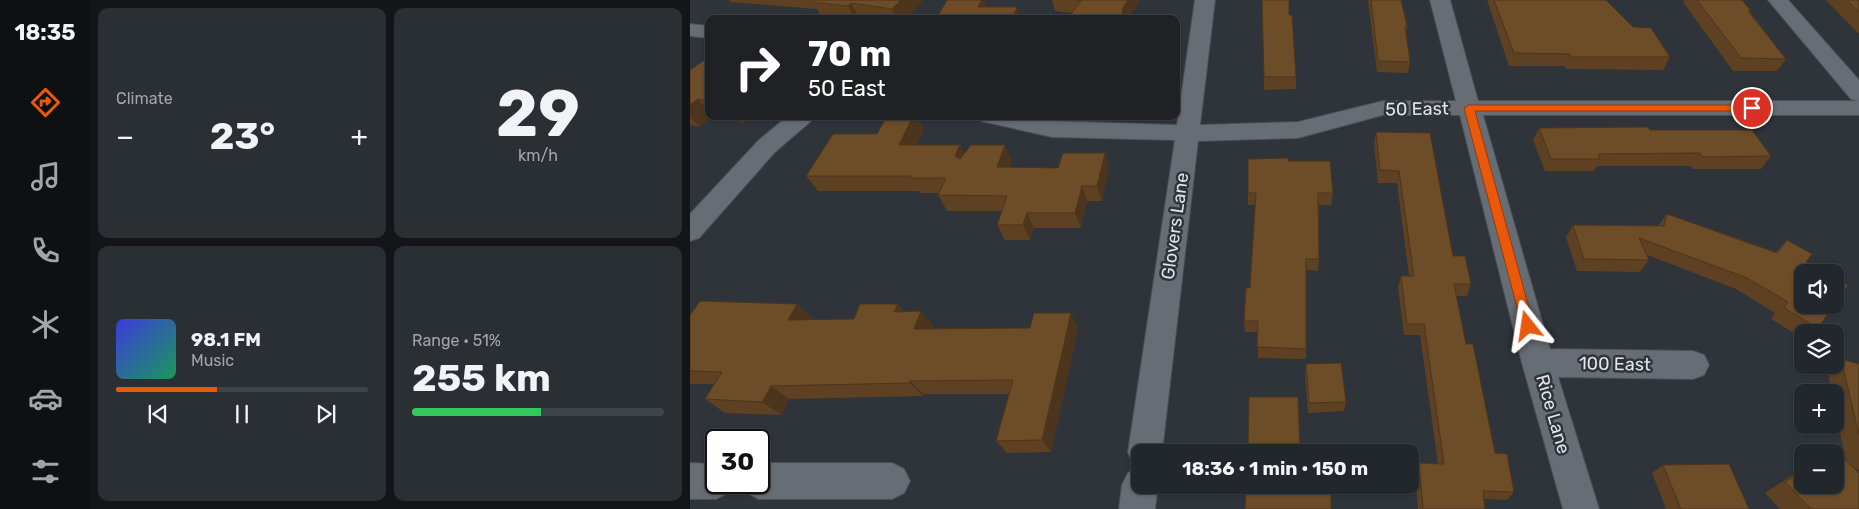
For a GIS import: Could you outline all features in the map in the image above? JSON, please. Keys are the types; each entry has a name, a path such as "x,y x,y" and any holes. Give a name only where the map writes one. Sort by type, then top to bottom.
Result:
{"street":[{"name":"Glovers Lane","path":"1146,444 1204,0"},
{"name":"Rice Lane","path":"1440,0 1538,363 1581,509"},
{"path":"1778,0 1859,94"},
{"path":"690,30 705,32"},
{"name":"50 East","path":"1008,120 1052,129 1188,133 1298,130 1383,108 1859,108"},
{"path":"690,231 767,146 798,120"},
{"name":"100 East","path":"1538,363 1693,365"},
{"path":"690,482 705,482"},
{"path":"770,482 892,482"},
{"path":"1137,509 1139,494"}],"building":[{"path":"814,0 901,0 892,9 851,3 848,6 812,2"},
{"path":"947,0 982,0 978,7 1017,7 1014,15 938,15"},
{"path":"1075,0 1128,0 1123,8 1122,15 1070,15 1081,1"},
{"path":"1262,0 1289,0 1289,15 1292,15 1296,77 1264,77"},
{"path":"1371,0 1401,0 1407,26 1405,26 1410,62 1378,61"},
{"path":"1494,0 1606,0 1633,27 1651,28 1670,57 1571,57 1570,54 1514,53"},
{"path":"1697,0 1742,0 1751,11 1748,11 1786,59 1741,58"},
{"path":"1847,0 1859,0 1859,12"},
{"path":"705,60 705,100 698,99 690,105 690,70"},
{"path":"885,120 911,120 899,145 960,145 955,156 960,159 971,145 1005,145 997,167 1058,168 1063,153 1105,153 1097,186 1082,186 1075,213 1027,213 1023,225 997,225 1007,196 938,195 946,178 806,176 833,134 877,134"},
{"path":"1648,127 1650,130 1752,130 1771,156 1702,157 1700,153 1598,154 1600,159 1551,159 1539,128"},
{"path":"1376,132 1430,133 1453,256 1465,256 1471,284 1454,284 1466,344 1473,344 1495,453 1507,454 1514,492 1483,491 1485,509 1423,509 1419,463 1444,464 1424,324 1407,324 1401,276 1414,276 1399,171 1380,170"},
{"path":"1288,158 1288,161 1330,161 1333,193 1318,193 1319,259 1306,259 1306,349 1257,347 1258,321 1244,321 1246,288 1250,288 1256,193 1248,193 1248,159"},
{"path":"1667,214 1777,253 1787,240 1812,254 1806,262 1810,264 1794,264 1794,314 1784,308 1788,302 1747,278 1639,238 1649,260 1584,259 1573,225 1664,226"},
{"path":"1844,283 1848,285 1844,291"},
{"path":"700,301 797,304 788,320 854,319 860,304 898,304 894,312 921,311 914,329 1030,328 1034,313 1071,313 1042,440 996,441 1013,380 910,381 910,383 771,386 762,402 705,399 722,372 690,371 690,315"},
{"path":"1794,314 1828,314 1821,324 1811,324"},
{"path":"1844,360 1859,364 1859,435 1844,372"},
{"path":"1341,363 1346,402 1309,403 1306,364"},
{"path":"1249,397 1298,397 1300,444 1248,444"},
{"path":"1844,459 1859,473 1859,509 1811,509 1797,494 1844,494"},
{"path":"1729,464 1749,509 1681,509 1663,465"},
{"path":"1794,476 1794,491 1785,482"},
{"path":"1246,494 1331,494 1331,509 1245,509"}],"route":[{"path":"1528,326 1469,108 1752,108"}]}
